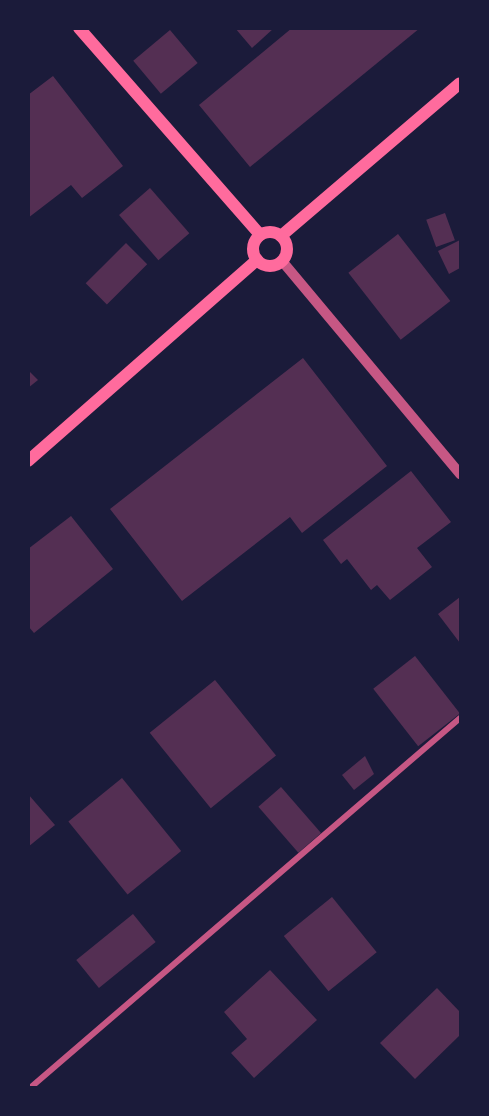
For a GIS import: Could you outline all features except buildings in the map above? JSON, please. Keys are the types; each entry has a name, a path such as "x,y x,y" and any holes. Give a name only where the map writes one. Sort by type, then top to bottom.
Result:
{"main road":[{"path":"79,28 260,235"},
{"path":"281,236 460,83"},
{"path":"270,231 281,236 288,251 282,261 272,266 257,260 254,244 260,235 270,231"},
{"path":"28,461 257,260"}],"street":[{"path":"282,261 460,474"},
{"path":"30,1088 460,718"}]}
